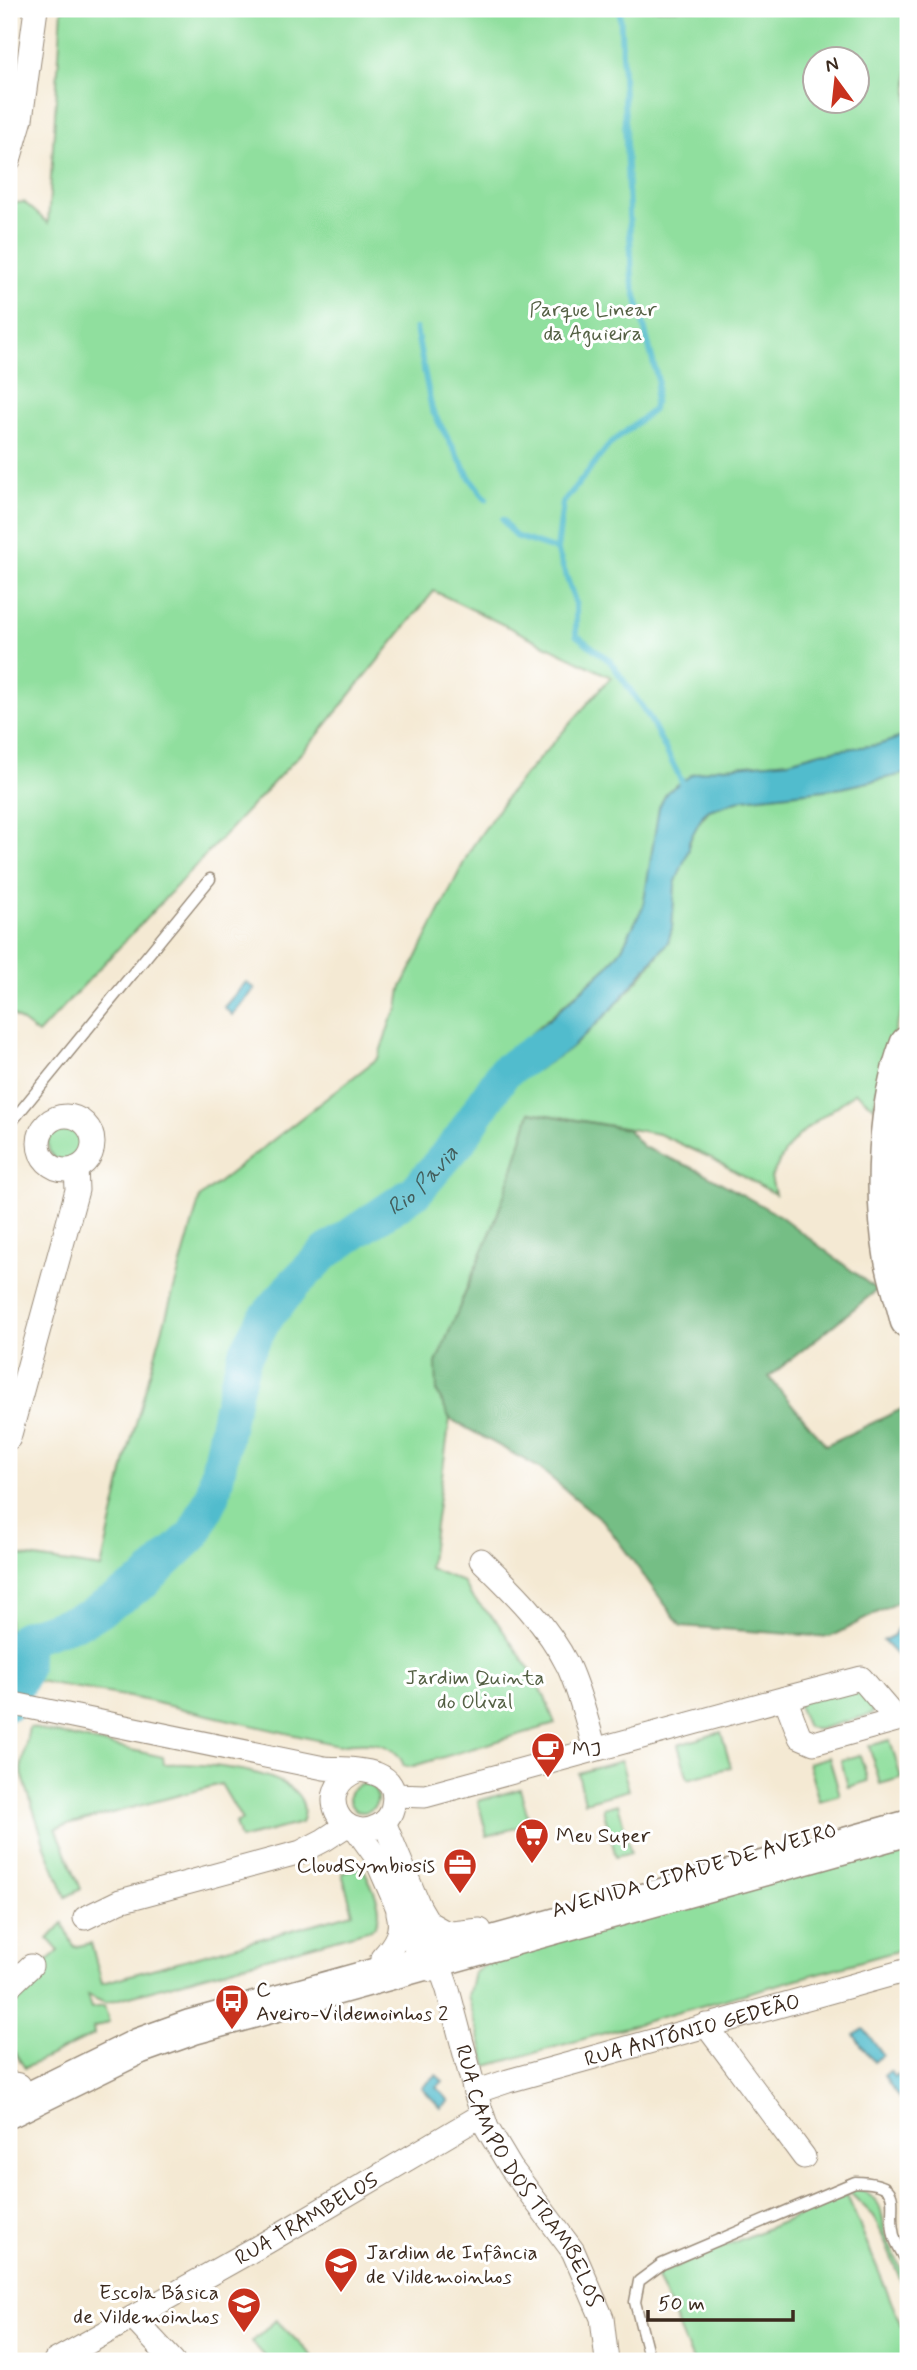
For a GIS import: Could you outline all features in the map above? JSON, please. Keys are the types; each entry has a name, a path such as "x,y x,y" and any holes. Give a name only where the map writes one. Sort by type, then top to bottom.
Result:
{"main road":[{"path":"908,1044 891,1112 887,1168 892,1256 908,1320"},
{"name":"AVENIDA CIDADE DE AVEIRO","path":"483,1938 908,1811"},
{"name":"AVENIDA CIDADE DE AVEIRO","path":"16,2091 159,2022 908,1828"},
{"name":"AVENIDA CIDADE DE AVEIRO","path":"16,2091 80,2073 170,2034 425,1951"}],"street":[{"path":"9,160 21,119 36,9"},
{"path":"9,1438 76,1190 76,1168"},
{"path":"481,1560 520,1597 552,1639 568,1666 595,1749"},
{"path":"394,1796 425,1796 861,1678 903,1717"},
{"path":"785,1698 800,1737 814,1743 903,1717"},
{"path":"9,1703 324,1768 377,1773 390,1786 394,1796 393,1805 384,1822 375,1828 346,1821"},
{"path":"286,1760 306,1769 319,1779 346,1821 374,1854 425,1951"},
{"path":"346,1821 335,1789 348,1774 357,1771"},
{"path":"85,1918 120,1901 301,1852 324,1840 346,1821"},
{"path":"384,1822 425,1951"},
{"name":"RUA CAMPO DOS TRAMBELOS","path":"425,1951 482,2115 497,2147 573,2251 601,2318 607,2361"},
{"path":"9,1987 31,1966"},
{"name":"RUA ANTÓNIO GEDEÃO","path":"475,2092 908,1970"},
{"path":"706,2025 804,2157"},
{"name":"RUA TRAMBELOS","path":"55,2361 482,2115"},
{"path":"133,2318 173,2361"}],"lane":[{"path":"9,1125 210,879"},
{"path":"650,2361 635,2302 639,2281 662,2264 855,2182 876,2182 888,2189 894,2201 895,2238 908,2264"}],"green space":[{"name":"Parque Linear da Aguieira","path":"62,9 908,9 908,735 878,745 821,752 789,761 716,768 693,774 641,915 622,948 608,966 509,1053 571,1048 641,977 668,942 672,928 675,884 695,827 709,810 743,799 842,788 908,773 908,994 880,1070 874,1107 855,1092 804,1131 786,1150 771,1177 775,1194 711,1158 659,1134 530,1112 493,1227 462,1299 437,1392 450,1419 429,1568 463,1582 471,1596 497,1622 544,1695 555,1724 410,1767 404,1766 393,1751 377,1744 338,1745 135,1698 9,1676 9,1554 101,1568 128,1451 200,1197 378,1058 391,1020 398,1009 401,989 470,850 510,792 611,677 434,591 317,736 38,1034 9,1012 9,204 24,202 48,223"},
{"path":"530,1112 627,1129 643,1147 702,1172 780,1216 877,1290 769,1377 826,1445 908,1406 908,1597 830,1637 681,1626 604,1522 538,1467 450,1419 437,1392 436,1363 493,1227"},
{"path":"67,1125 81,1130 86,1144 81,1158 67,1163 53,1158 48,1144 53,1130"},
{"path":"857,1687 873,1712 819,1729 807,1727 797,1703"},
{"path":"29,1727 163,1757 164,1764 227,1768 253,1772 276,1780 294,1790 303,1805 301,1823 240,1839 235,1823 242,1820 221,1784 56,1828 81,1889 66,1897 46,1849 21,1770"},
{"path":"721,1732 731,1767 688,1779 678,1745"},
{"path":"890,1740 901,1778 880,1784 869,1746"},
{"path":"860,1755 868,1781 848,1787 841,1760"},
{"path":"829,1757 840,1795 819,1801 808,1763"},
{"path":"621,1761 629,1790 585,1802 578,1773"},
{"path":"363,1784 373,1788 377,1798 373,1808 363,1812 353,1808 349,1798 353,1788"},
{"path":"520,1789 530,1824 487,1836 478,1801"},
{"path":"618,1804 631,1853 616,1857 603,1808"},
{"path":"908,1843 908,1948 487,2066 468,1996 474,1973 495,1958"},
{"path":"363,1867 379,1907 379,1915 371,1929 105,2003 87,1995 91,2008 104,2006 109,2022 93,2028 94,2035 25,2068 9,2044 9,1995 59,1951 48,1939 63,1923 74,1947 91,1943 102,1983 353,1913 342,1873"},
{"path":"855,2188 867,2193 879,2207 886,2235 906,2282 908,2298 874,2216 847,2190"},
{"path":"847,2195 908,2342 908,2361 693,2361 656,2275"},
{"path":"276,2320 317,2361 269,2361 252,2342"}],"water":[{"path":"908,735 908,773 842,788 743,799 709,810 703,815 689,841 689,849 675,884 672,928 668,942 611,1010 571,1048 537,1070 508,1053 608,966 622,948 643,907 659,807 667,792 693,774 716,768 789,761 821,752 878,745"},
{"path":"246,982 255,989 232,1015 224,1007"},
{"path":"902,1625 908,1639 908,1672 901,1667 904,1663 883,1641 894,1635"},
{"path":"864,2029 883,2055 874,2062 854,2035"},
{"path":"890,2071 894,2077 898,2074 908,2091 899,2098 884,2076"},
{"path":"436,2075 443,2081 437,2087 449,2101 441,2108 422,2088"}],"waterway":[{"path":"620,9 632,280 658,381 653,410 610,444 563,503 557,550 576,604 576,635 610,661 649,717 684,786"},
{"path":"416,329 432,410 470,478 486,499"},
{"path":"503,520 515,536 557,550"},
{"name":"Rio Pavia","path":"9,1703 24,1669 25,1638 87,1618 144,1582 194,1534 213,1495 244,1357 263,1321 326,1252 416,1191 459,1141 504,1072 559,1035"}],"place":[{"name":"MJ","path":"548,1779"},
{"name":"Meu Super","path":"532,1865"},
{"name":"CloudSymbiosis","path":"460,1895"},
{"name":"C Aveiro-Vildemoinhos 2","path":"232,2031"},
{"name":"Jardim de Infância de Vildemoinhos","path":"341,2294"},
{"name":"Escola Básica de Vildemoinhos","path":"244,2334"}],"park label":[{"name":"Jardim Quinta do Olival","path":"475,1689"}]}
